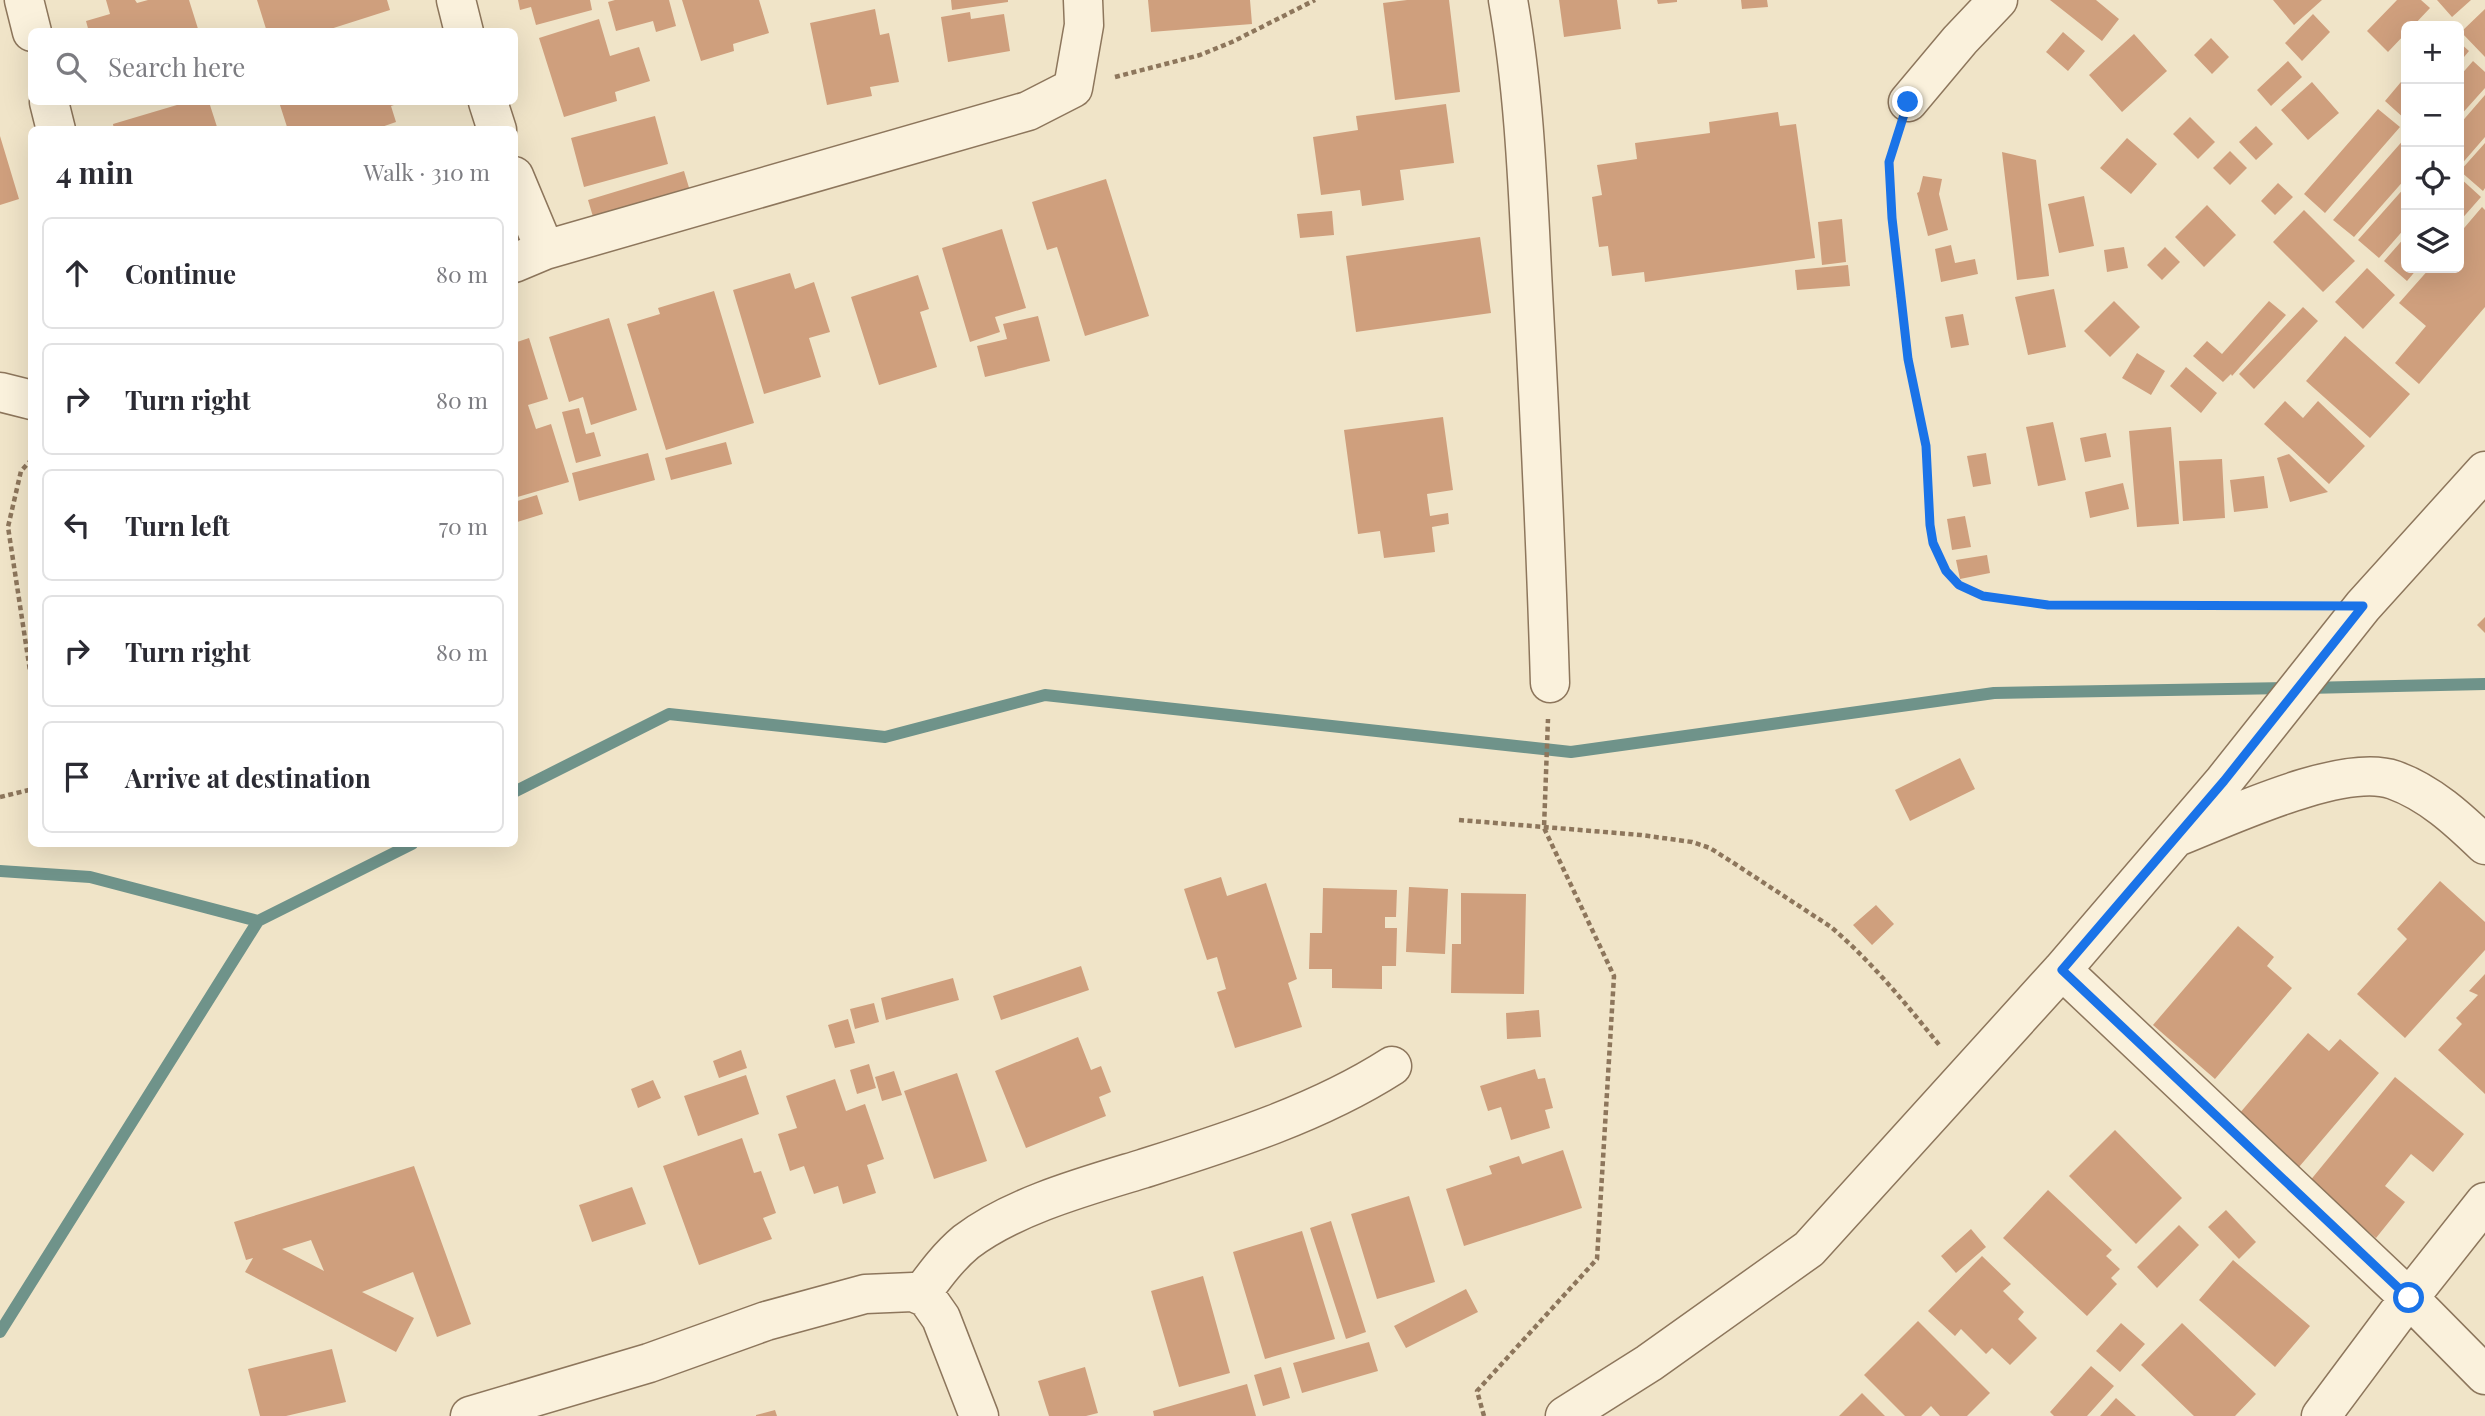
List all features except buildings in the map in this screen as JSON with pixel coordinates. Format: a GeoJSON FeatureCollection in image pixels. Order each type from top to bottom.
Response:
{"type":"FeatureCollection","features":[{"type":"Feature","properties":{"kind":"street"},"geometry":{"type":"LineString","coordinates":[[24,0],[31,28]]}},
{"type":"Feature","properties":{"kind":"street"},"geometry":{"type":"LineString","coordinates":[[456,0],[463,28]]}},
{"type":"Feature","properties":{"kind":"street"},"geometry":{"type":"LineString","coordinates":[[518,196],[530,257],[1028,111],[1073,88],[1084,25],[1083,0]]}},
{"type":"Feature","properties":{"kind":"street"},"geometry":{"type":"LineString","coordinates":[[1508,0],[1526,157],[1545,522],[1550,683]]}},
{"type":"Feature","properties":{"kind":"street"},"geometry":{"type":"LineString","coordinates":[[1908,102],[1998,0]]}},
{"type":"Feature","properties":{"kind":"street"},"geometry":{"type":"LineString","coordinates":[[50,105],[55,126]]}},
{"type":"Feature","properties":{"kind":"street"},"geometry":{"type":"LineString","coordinates":[[489,105],[496,126]]}},
{"type":"Feature","properties":{"kind":"street"},"geometry":{"type":"LineString","coordinates":[[0,392],[28,399]]}},
{"type":"Feature","properties":{"kind":"street"},"geometry":{"type":"LineString","coordinates":[[1565,1416],[1648,1363],[1809,1249],[2062,970],[2224,781],[2363,606],[2485,471]]}},
{"type":"Feature","properties":{"kind":"street"},"geometry":{"type":"LineString","coordinates":[[2175,838],[2319,783],[2362,775],[2391,778],[2417,790],[2452,813],[2485,845]]}},
{"type":"Feature","properties":{"kind":"street"},"geometry":{"type":"LineString","coordinates":[[2062,970],[2409,1298],[2485,1375]]}},
{"type":"Feature","properties":{"kind":"street"},"geometry":{"type":"LineString","coordinates":[[921,1294],[941,1267],[968,1241],[1023,1211],[1074,1190],[1227,1141],[1313,1108],[1367,1082],[1392,1066]]}},
{"type":"Feature","properties":{"kind":"street"},"geometry":{"type":"LineString","coordinates":[[2321,1416],[2485,1202]]}},
{"type":"Feature","properties":{"kind":"street"},"geometry":{"type":"LineString","coordinates":[[470,1416],[649,1363],[766,1321],[865,1294],[913,1292],[927,1298],[941,1318],[979,1416]]}},
{"type":"Feature","properties":{"kind":"path"},"geometry":{"type":"LineString","coordinates":[[1073,88],[1200,55],[1315,0]]}},
{"type":"Feature","properties":{"kind":"path"},"geometry":{"type":"LineString","coordinates":[[1908,102],[1889,162],[1892,218],[1908,359],[1926,446],[1930,525],[1933,543],[1946,571],[1959,585],[1983,596],[2048,605],[2363,606]]}},
{"type":"Feature","properties":{"kind":"path"},"geometry":{"type":"LineString","coordinates":[[28,463],[21,471],[8,527],[28,658]]}},
{"type":"Feature","properties":{"kind":"path"},"geometry":{"type":"LineString","coordinates":[[1485,1416],[1477,1391],[1597,1259],[1614,976],[1544,828],[1550,683]]}},
{"type":"Feature","properties":{"kind":"path"},"geometry":{"type":"LineString","coordinates":[[0,797],[28,790]]}},
{"type":"Feature","properties":{"kind":"path"},"geometry":{"type":"LineString","coordinates":[[1459,820],[1673,838],[1710,848],[1789,899],[1849,943],[1895,990],[1965,1077]]}},
{"type":"Feature","properties":{"kind":"waterway"},"geometry":{"type":"LineString","coordinates":[[2306,688],[2485,684]]}},
{"type":"Feature","properties":{"kind":"waterway"},"geometry":{"type":"LineString","coordinates":[[518,790],[669,714],[885,737],[1045,695],[1571,752],[1994,693],[2288,688]]}},
{"type":"Feature","properties":{"kind":"waterway"},"geometry":{"type":"LineString","coordinates":[[0,1332],[258,921],[406,847]]}},
{"type":"Feature","properties":{"kind":"waterway"},"geometry":{"type":"LineString","coordinates":[[0,871],[90,877],[258,921]]}},
{"type":"Feature","properties":{"kind":"route"},"geometry":{"type":"LineString","coordinates":[[1908,102],[1889,162],[1892,218],[1908,359],[1926,446],[1930,525],[1933,543],[1946,571],[1959,585],[1983,596],[2048,605],[2363,606],[2224,781],[2062,970],[2409,1298]]}}]}
